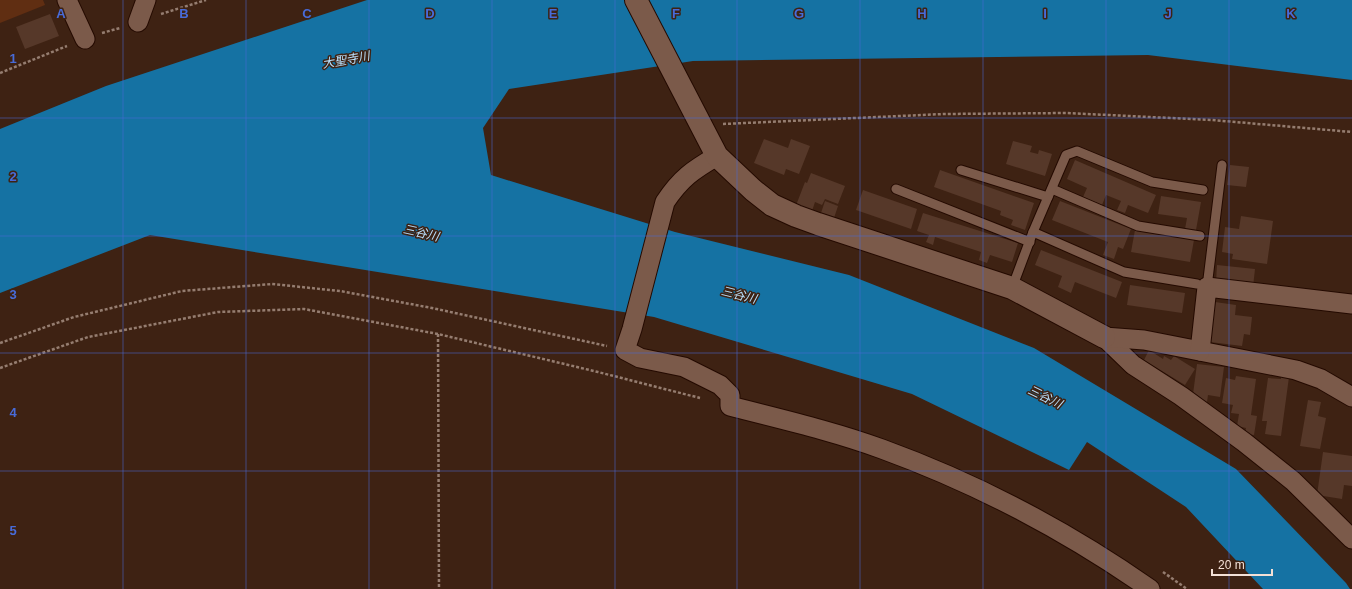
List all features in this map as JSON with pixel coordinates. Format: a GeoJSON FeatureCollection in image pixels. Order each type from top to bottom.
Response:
{"type":"FeatureCollection","features":[{"type":"Feature","properties":{"kind":"street"},"geometry":{"type":"LineString","coordinates":[[67,0],[85,39]]}},
{"type":"Feature","properties":{"kind":"street"},"geometry":{"type":"LineString","coordinates":[[138,22],[146,0]]}},
{"type":"Feature","properties":{"kind":"street"},"geometry":{"type":"LineString","coordinates":[[636,0],[718,156],[752,190],[772,205],[796,216],[1012,288],[1104,337],[1134,365],[1181,396],[1293,480],[1352,539]]}},
{"type":"Feature","properties":{"kind":"street"},"geometry":{"type":"LineString","coordinates":[[718,156],[687,175],[675,187],[665,202],[632,329],[625,350],[640,358],[684,367],[720,385],[730,395],[730,406],[867,444],[987,492],[1032,515],[1081,544],[1150,589]]}},
{"type":"Feature","properties":{"kind":"street"},"geometry":{"type":"LineString","coordinates":[[1200,351],[1202,285],[1352,304]]}},
{"type":"Feature","properties":{"kind":"street"},"geometry":{"type":"LineString","coordinates":[[1104,337],[1144,340],[1296,370],[1321,379],[1352,397]]}},
{"type":"Feature","properties":{"kind":"lane"},"geometry":{"type":"LineString","coordinates":[[1012,288],[1033,232],[1066,155],[1077,151],[1152,182],[1203,190]]}},
{"type":"Feature","properties":{"kind":"lane"},"geometry":{"type":"LineString","coordinates":[[1033,232],[1124,272],[1202,285],[1222,165]]}},
{"type":"Feature","properties":{"kind":"lane"},"geometry":{"type":"LineString","coordinates":[[961,170],[1050,193],[1138,226],[1200,236]]}},
{"type":"Feature","properties":{"kind":"lane"},"geometry":{"type":"LineString","coordinates":[[896,189],[1030,242]]}},
{"type":"Feature","properties":{"kind":"path"},"geometry":{"type":"LineString","coordinates":[[700,122],[944,114],[1068,113],[1212,120],[1352,132]]}},
{"type":"Feature","properties":{"kind":"path"},"geometry":{"type":"LineString","coordinates":[[0,343],[74,317],[182,291],[272,284],[340,291],[432,308],[625,350]]}},
{"type":"Feature","properties":{"kind":"path"},"geometry":{"type":"LineString","coordinates":[[0,368],[88,337],[218,312],[304,309],[438,334],[590,370],[730,406]]}},
{"type":"Feature","properties":{"kind":"path"},"geometry":{"type":"LineString","coordinates":[[438,334],[439,589]]}},
{"type":"Feature","properties":{"kind":"shaded area"},"geometry":{"type":"Polygon","coordinates":[[[0,0],[43,0],[45,5],[0,23],[0,0]]]}},
{"type":"Feature","properties":{"kind":"water"},"geometry":{"type":"Polygon","coordinates":[[[367,0],[1352,0],[1352,80],[1148,55],[693,61],[509,89],[483,128],[491,175],[675,232],[849,275],[1034,348],[1236,469],[1346,583],[1350,589],[1263,589],[1186,507],[1087,442],[1069,470],[912,394],[654,317],[150,235],[0,293],[0,129],[106,86],[367,0]]]}},
{"type":"Feature","properties":{"kind":"building"},"geometry":{"type":"Polygon","coordinates":[[[50,14],[59,36],[25,49],[16,27],[50,14]]]}},
{"type":"Feature","properties":{"kind":"building"},"geometry":{"type":"Polygon","coordinates":[[[764,139],[788,148],[791,139],[810,146],[799,174],[786,169],[784,175],[754,163],[764,139]]]}},
{"type":"Feature","properties":{"kind":"building"},"geometry":{"type":"Polygon","coordinates":[[[1013,141],[1032,146],[1030,152],[1038,154],[1039,150],[1052,154],[1045,176],[1006,164],[1013,141]]]}},
{"type":"Feature","properties":{"kind":"building"},"geometry":{"type":"Polygon","coordinates":[[[1075,160],[1156,195],[1148,213],[1128,205],[1125,213],[1117,210],[1121,201],[1106,195],[1102,205],[1083,197],[1087,188],[1067,179],[1075,160]]]}},
{"type":"Feature","properties":{"kind":"building"},"geometry":{"type":"Polygon","coordinates":[[[1230,165],[1249,167],[1246,187],[1227,185],[1230,165]]]}},
{"type":"Feature","properties":{"kind":"building"},"geometry":{"type":"Polygon","coordinates":[[[940,170],[1034,203],[1025,230],[1011,225],[1013,220],[1000,215],[1001,211],[934,187],[940,170]]]}},
{"type":"Feature","properties":{"kind":"building"},"geometry":{"type":"Polygon","coordinates":[[[811,173],[845,186],[838,204],[825,199],[822,205],[815,202],[811,214],[795,208],[805,182],[807,183],[811,173]]]}},
{"type":"Feature","properties":{"kind":"building"},"geometry":{"type":"Polygon","coordinates":[[[863,190],[917,209],[911,229],[856,210],[863,190]]]}},
{"type":"Feature","properties":{"kind":"building"},"geometry":{"type":"Polygon","coordinates":[[[1161,196],[1201,202],[1196,230],[1185,229],[1187,218],[1158,214],[1161,196]]]}},
{"type":"Feature","properties":{"kind":"building"},"geometry":{"type":"Polygon","coordinates":[[[825,201],[838,206],[833,221],[820,216],[825,201]]]}},
{"type":"Feature","properties":{"kind":"building"},"geometry":{"type":"Polygon","coordinates":[[[1060,201],[1131,229],[1123,249],[1118,247],[1114,259],[1103,255],[1108,242],[1052,220],[1060,201]]]}},
{"type":"Feature","properties":{"kind":"building"},"geometry":{"type":"Polygon","coordinates":[[[923,213],[1018,243],[1012,262],[990,255],[987,263],[979,260],[981,252],[935,237],[933,245],[926,242],[929,235],[917,231],[923,213]]]}},
{"type":"Feature","properties":{"kind":"building"},"geometry":{"type":"Polygon","coordinates":[[[1241,216],[1273,221],[1267,264],[1232,259],[1233,254],[1222,252],[1225,227],[1239,229],[1241,216]]]}},
{"type":"Feature","properties":{"kind":"building"},"geometry":{"type":"Polygon","coordinates":[[[1135,230],[1194,240],[1190,262],[1131,252],[1135,230]]]}},
{"type":"Feature","properties":{"kind":"building"},"geometry":{"type":"Polygon","coordinates":[[[1041,250],[1122,282],[1116,298],[1075,282],[1071,293],[1058,287],[1062,276],[1035,265],[1041,250]]]}},
{"type":"Feature","properties":{"kind":"building"},"geometry":{"type":"Polygon","coordinates":[[[1217,265],[1255,269],[1253,287],[1216,282],[1217,265]]]}},
{"type":"Feature","properties":{"kind":"building"},"geometry":{"type":"Polygon","coordinates":[[[1130,285],[1185,293],[1182,313],[1127,305],[1130,285]]]}},
{"type":"Feature","properties":{"kind":"building"},"geometry":{"type":"Polygon","coordinates":[[[1215,302],[1236,305],[1235,315],[1252,317],[1250,335],[1244,334],[1242,346],[1210,342],[1215,302]]]}},
{"type":"Feature","properties":{"kind":"building"},"geometry":{"type":"Polygon","coordinates":[[[1149,350],[1163,359],[1164,356],[1171,360],[1174,356],[1195,369],[1185,385],[1144,360],[1149,350]]]}},
{"type":"Feature","properties":{"kind":"building"},"geometry":{"type":"Polygon","coordinates":[[[1197,364],[1224,367],[1220,397],[1208,395],[1207,402],[1193,394],[1197,364]]]}},
{"type":"Feature","properties":{"kind":"building"},"geometry":{"type":"Polygon","coordinates":[[[1236,376],[1256,379],[1251,415],[1257,416],[1254,435],[1245,434],[1246,428],[1237,426],[1239,414],[1231,413],[1233,405],[1222,403],[1226,378],[1235,380],[1236,376]]]}},
{"type":"Feature","properties":{"kind":"building"},"geometry":{"type":"Polygon","coordinates":[[[1281,376],[1289,377],[1281,436],[1265,434],[1267,421],[1262,421],[1268,378],[1281,379],[1281,376]]]}},
{"type":"Feature","properties":{"kind":"building"},"geometry":{"type":"Polygon","coordinates":[[[1308,400],[1321,402],[1318,416],[1326,418],[1320,449],[1300,446],[1308,400]]]}},
{"type":"Feature","properties":{"kind":"building"},"geometry":{"type":"Polygon","coordinates":[[[1323,452],[1352,456],[1352,486],[1344,485],[1342,499],[1317,495],[1323,452]]]}},
{"type":"Feature","properties":{"kind":"water label","name":"大聖寺川"},"geometry":{"type":"Point","coordinates":[346,60]}},
{"type":"Feature","properties":{"kind":"water label","name":"三谷川"},"geometry":{"type":"Point","coordinates":[421,233]}},
{"type":"Feature","properties":{"kind":"water label","name":"三谷川"},"geometry":{"type":"Point","coordinates":[739,295]}},
{"type":"Feature","properties":{"kind":"water label","name":"三谷川"},"geometry":{"type":"Point","coordinates":[1045,397]}}]}
